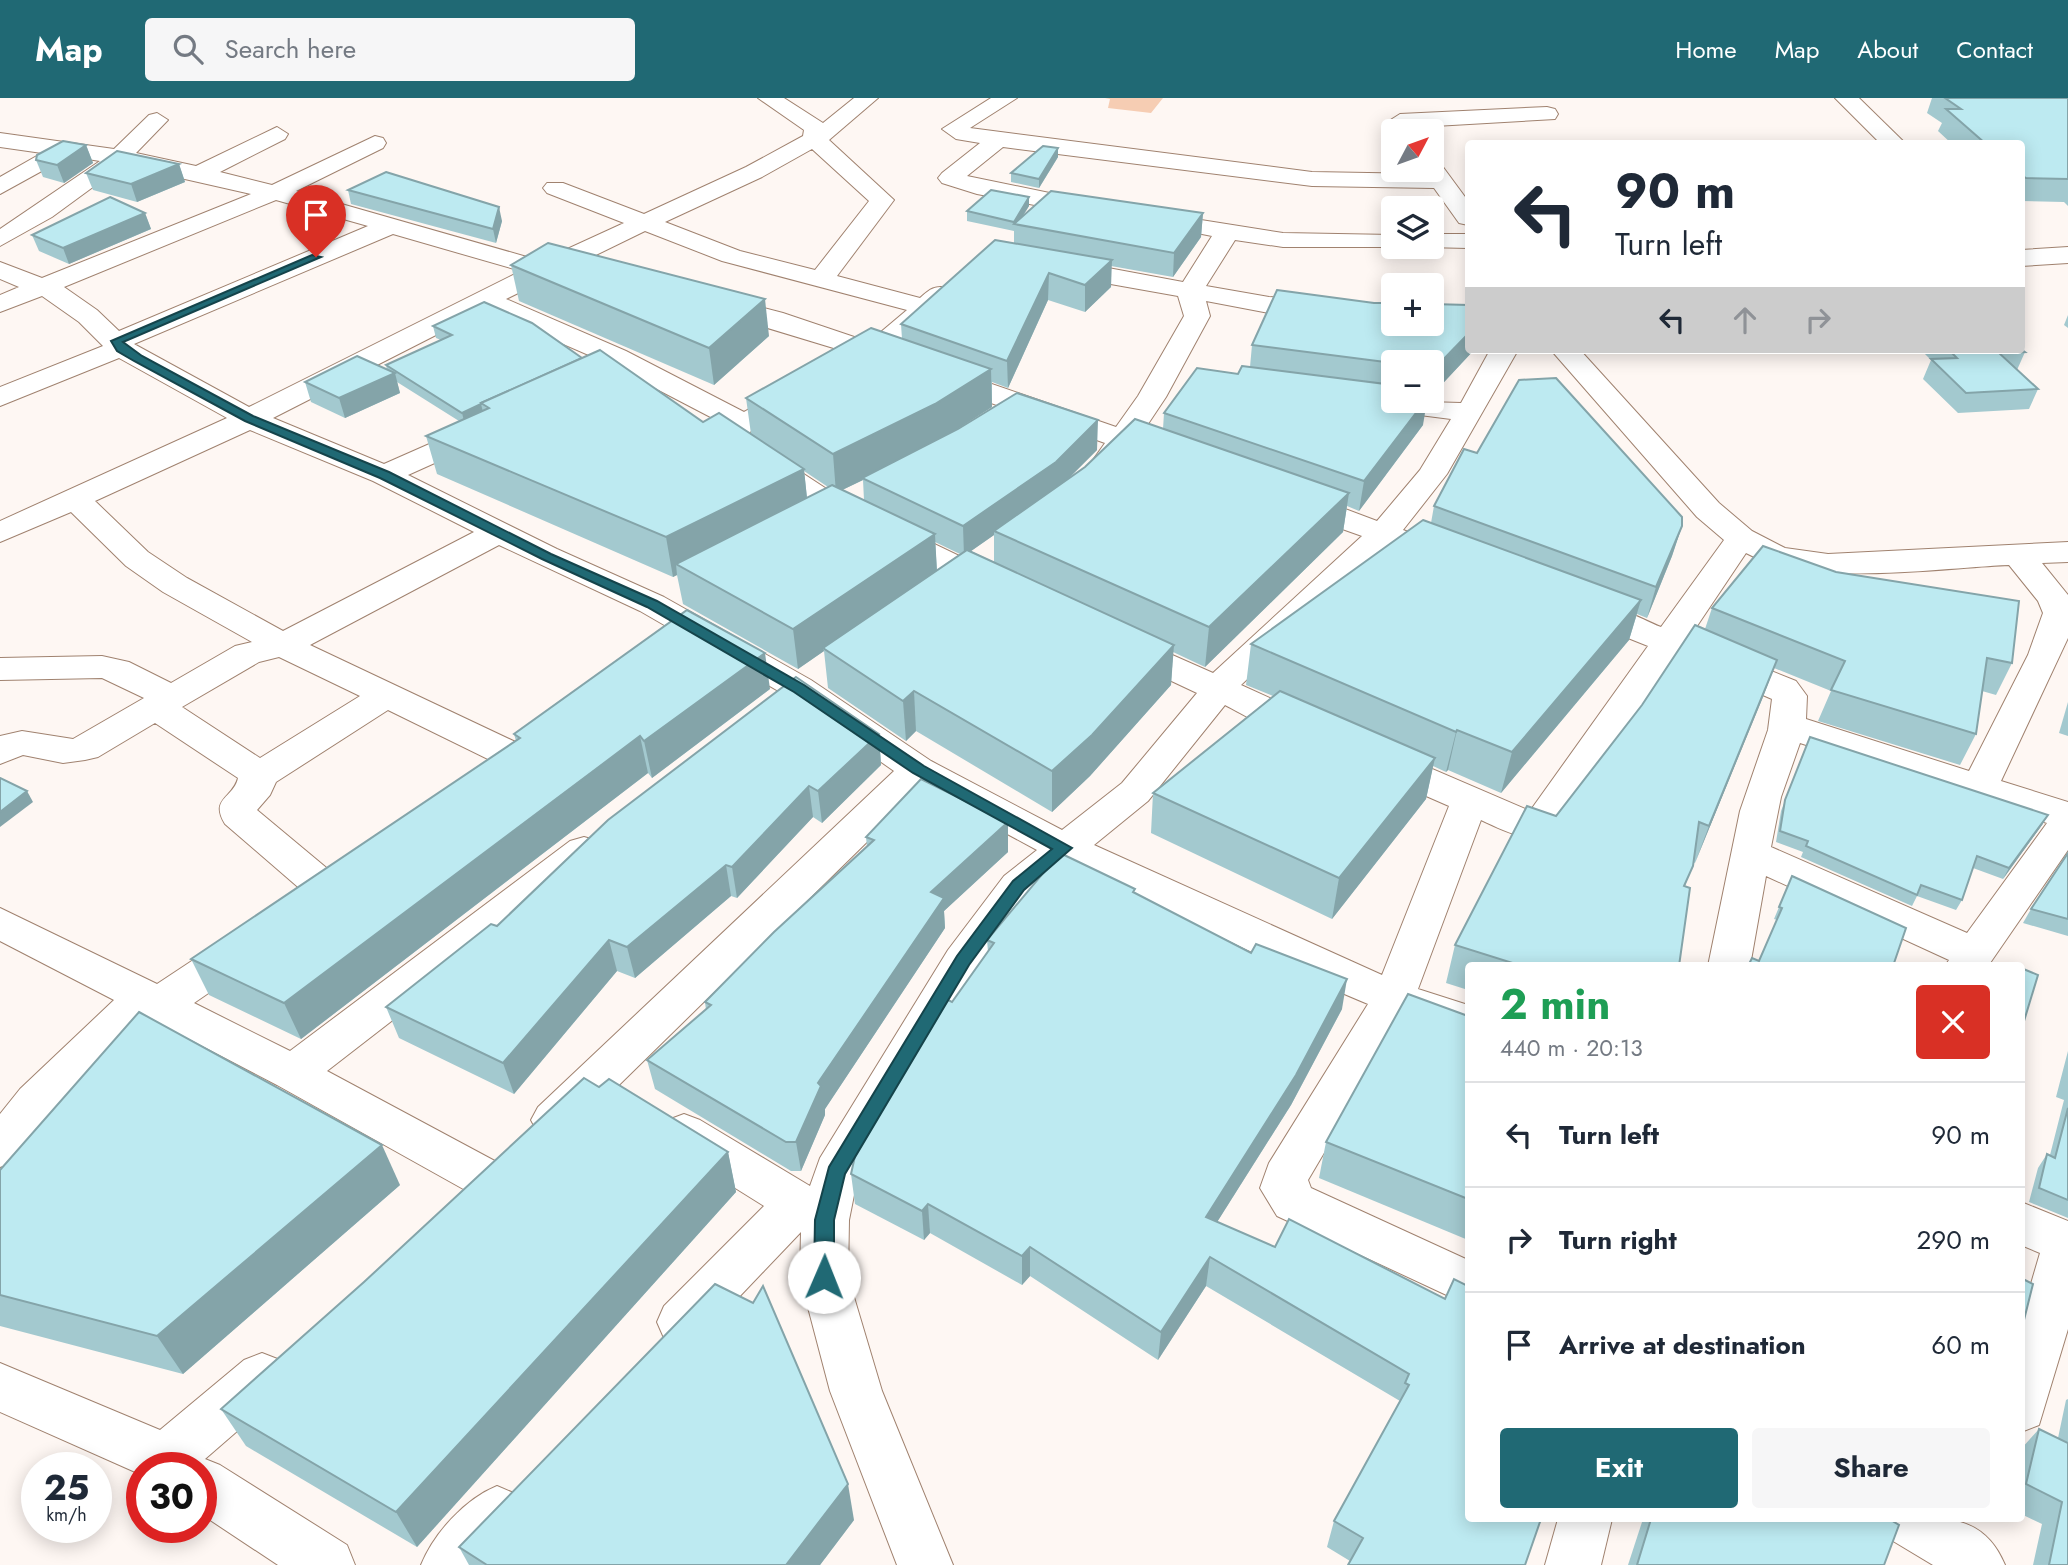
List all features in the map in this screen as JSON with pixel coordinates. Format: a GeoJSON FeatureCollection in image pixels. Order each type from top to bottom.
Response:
{"type":"FeatureCollection","features":[{"type":"Feature","properties":{"kind":"street"},"geometry":{"type":"LineString","coordinates":[[769,98],[815,128],[814,139]]}},
{"type":"Feature","properties":{"kind":"street"},"geometry":{"type":"LineString","coordinates":[[1,533],[249,419],[549,267],[754,172],[814,139],[867,98]]}},
{"type":"Feature","properties":{"kind":"street"},"geometry":{"type":"LineString","coordinates":[[1006,98],[953,129],[964,134],[999,139],[1312,179],[1381,177]]}},
{"type":"Feature","properties":{"kind":"street"},"geometry":{"type":"LineString","coordinates":[[1385,98],[1399,119]]}},
{"type":"Feature","properties":{"kind":"street"},"geometry":{"type":"LineString","coordinates":[[1846,98],[1891,140]]}},
{"type":"Feature","properties":{"kind":"street"},"geometry":{"type":"LineString","coordinates":[[1444,123],[1547,114]]}},
{"type":"Feature","properties":{"kind":"street"},"geometry":{"type":"LineString","coordinates":[[0,239],[68,198],[122,157],[157,120]]}},
{"type":"Feature","properties":{"kind":"street"},"geometry":{"type":"LineString","coordinates":[[199,173],[277,134]]}},
{"type":"Feature","properties":{"kind":"street"},"geometry":{"type":"LineString","coordinates":[[814,139],[882,200],[820,281]]}},
{"type":"Feature","properties":{"kind":"street"},"geometry":{"type":"LineString","coordinates":[[999,139],[950,178],[977,187],[1118,213]]}},
{"type":"Feature","properties":{"kind":"street"},"geometry":{"type":"LineString","coordinates":[[0,140],[122,157],[199,173],[549,267],[596,274]]}},
{"type":"Feature","properties":{"kind":"street"},"geometry":{"type":"LineString","coordinates":[[0,304],[276,192],[375,143]]}},
{"type":"Feature","properties":{"kind":"street"},"geometry":{"type":"LineString","coordinates":[[0,187],[65,149]]}},
{"type":"Feature","properties":{"kind":"street"},"geometry":{"type":"LineString","coordinates":[[1441,182],[1465,214]]}},
{"type":"Feature","properties":{"kind":"street"},"geometry":{"type":"LineString","coordinates":[[555,188],[731,256],[925,307]]}},
{"type":"Feature","properties":{"kind":"street"},"geometry":{"type":"LineString","coordinates":[[1172,222],[1283,240],[1381,242]]}},
{"type":"Feature","properties":{"kind":"street"},"geometry":{"type":"LineString","coordinates":[[0,397],[390,226]]}},
{"type":"Feature","properties":{"kind":"street"},"geometry":{"type":"LineString","coordinates":[[1189,292],[1227,232]]}},
{"type":"Feature","properties":{"kind":"street"},"geometry":{"type":"LineString","coordinates":[[1444,241],[1465,241]]}},
{"type":"Feature","properties":{"kind":"street"},"geometry":{"type":"LineString","coordinates":[[2025,258],[2068,255]]}},
{"type":"Feature","properties":{"kind":"street"},"geometry":{"type":"LineString","coordinates":[[1033,262],[1269,306],[1381,314]]}},
{"type":"Feature","properties":{"kind":"street"},"geometry":{"type":"LineString","coordinates":[[0,270],[42,287],[77,308],[119,345],[249,419],[384,475],[652,604],[799,688],[918,770],[1064,848],[1168,893],[1311,963],[1394,997],[1465,1021]]}},
{"type":"Feature","properties":{"kind":"street"},"geometry":{"type":"LineString","coordinates":[[960,274],[891,339],[820,383],[731,430],[729,438],[822,515],[963,571],[1024,600]]}},
{"type":"Feature","properties":{"kind":"street"},"geometry":{"type":"LineString","coordinates":[[1082,486],[1101,470],[1122,439],[1179,376],[1197,316],[1189,292]]}},
{"type":"Feature","properties":{"kind":"street"},"geometry":{"type":"LineString","coordinates":[[690,298],[774,319],[1192,465]]}},
{"type":"Feature","properties":{"kind":"street"},"geometry":{"type":"LineString","coordinates":[[484,300],[545,323],[632,363],[745,424]]}},
{"type":"Feature","properties":{"kind":"street"},"geometry":{"type":"LineString","coordinates":[[653,1351],[811,1211],[963,961],[1018,886],[1135,792],[1227,679],[1384,533],[1432,474],[1502,354]]}},
{"type":"Feature","properties":{"kind":"street"},"geometry":{"type":"LineString","coordinates":[[1569,354],[1708,510],[1741,538],[1777,557],[1828,564],[2068,552]]}},
{"type":"Feature","properties":{"kind":"street"},"geometry":{"type":"LineString","coordinates":[[595,379],[632,363]]}},
{"type":"Feature","properties":{"kind":"street"},"geometry":{"type":"LineString","coordinates":[[1345,398],[1469,412]]}},
{"type":"Feature","properties":{"kind":"street"},"geometry":{"type":"LineString","coordinates":[[990,424],[1021,404]]}},
{"type":"Feature","properties":{"kind":"street"},"geometry":{"type":"LineString","coordinates":[[384,475],[508,419]]}},
{"type":"Feature","properties":{"kind":"street"},"geometry":{"type":"LineString","coordinates":[[822,515],[868,491]]}},
{"type":"Feature","properties":{"kind":"street"},"geometry":{"type":"LineString","coordinates":[[1269,492],[1475,567]]}},
{"type":"Feature","properties":{"kind":"street"},"geometry":{"type":"LineString","coordinates":[[74,498],[137,559],[156,572],[283,645],[511,755]]}},
{"type":"Feature","properties":{"kind":"street"},"geometry":{"type":"LineString","coordinates":[[0,752],[10,744],[27,741],[76,752],[247,653],[283,645],[499,532]]}},
{"type":"Feature","properties":{"kind":"street"},"geometry":{"type":"LineString","coordinates":[[1097,634],[1344,746],[1524,824],[1536,825],[1544,820],[1741,538]]}},
{"type":"Feature","properties":{"kind":"street"},"geometry":{"type":"LineString","coordinates":[[930,595],[997,549]]}},
{"type":"Feature","properties":{"kind":"street"},"geometry":{"type":"LineString","coordinates":[[1980,786],[2045,655],[2060,613],[2054,599],[2018,555]]}},
{"type":"Feature","properties":{"kind":"street"},"geometry":{"type":"LineString","coordinates":[[652,604],[688,585]]}},
{"type":"Feature","properties":{"kind":"street"},"geometry":{"type":"LineString","coordinates":[[1553,597],[1670,641],[1787,691],[1791,698],[1788,726],[1759,810],[1741,921],[1729,962]]}},
{"type":"Feature","properties":{"kind":"street"},"geometry":{"type":"LineString","coordinates":[[657,651],[691,627]]}},
{"type":"Feature","properties":{"kind":"street"},"geometry":{"type":"LineString","coordinates":[[766,713],[832,665]]}},
{"type":"Feature","properties":{"kind":"street"},"geometry":{"type":"LineString","coordinates":[[0,669],[102,667],[117,670],[163,701],[252,770],[257,777],[257,786],[238,806],[238,816],[342,879],[151,1002],[36,1102],[0,1148]]}},
{"type":"Feature","properties":{"kind":"street"},"geometry":{"type":"LineString","coordinates":[[257,777],[385,696]]}},
{"type":"Feature","properties":{"kind":"street"},"geometry":{"type":"LineString","coordinates":[[1752,853],[1971,960],[2068,818],[1980,786],[1788,726]]}},
{"type":"Feature","properties":{"kind":"street"},"geometry":{"type":"LineString","coordinates":[[480,778],[545,731]]}},
{"type":"Feature","properties":{"kind":"street"},"geometry":{"type":"LineString","coordinates":[[0,922],[151,1002],[499,1172],[624,1096],[918,770]]}},
{"type":"Feature","properties":{"kind":"street"},"geometry":{"type":"LineString","coordinates":[[1465,1282],[1294,1202],[1283,1188],[1285,1177],[1394,997],[1470,800]]}},
{"type":"Feature","properties":{"kind":"street"},"geometry":{"type":"LineString","coordinates":[[293,1073],[613,829]]}},
{"type":"Feature","properties":{"kind":"street"},"geometry":{"type":"LineString","coordinates":[[624,1096],[811,1211],[824,1277],[856,1391],[925,1565]]}},
{"type":"Feature","properties":{"kind":"street"},"geometry":{"type":"LineString","coordinates":[[2025,1224],[2068,1244],[2025,1393]]}},
{"type":"Feature","properties":{"kind":"street"},"geometry":{"type":"LineString","coordinates":[[199,1452],[292,1352]]}},
{"type":"Feature","properties":{"kind":"street"},"geometry":{"type":"LineString","coordinates":[[0,1387],[143,1452]]}},
{"type":"Feature","properties":{"kind":"street"},"geometry":{"type":"LineString","coordinates":[[449,1565],[529,1479]]}},
{"type":"Feature","properties":{"kind":"street"},"geometry":{"type":"LineString","coordinates":[[217,1493],[327,1565]]}},
{"type":"Feature","properties":{"kind":"street"},"geometry":{"type":"LineString","coordinates":[[1573,1565],[1584,1522]]}},
{"type":"Feature","properties":{"kind":"street"},"geometry":{"type":"LineString","coordinates":[[1912,1522],[1959,1548]]}},
{"type":"Feature","properties":{"kind":"shaded area"},"geometry":{"type":"Polygon","coordinates":[[[1105,98],[1163,98],[1151,113],[1108,108],[1110,99],[1105,98]]]}},
{"type":"Feature","properties":{"kind":"building"},"geometry":{"type":"Polygon","coordinates":[[[1945,98],[2068,98],[2068,179],[2025,177],[2025,140],[1981,140],[1946,109],[1961,109],[1945,98]]]}},
{"type":"Feature","properties":{"kind":"building"},"geometry":{"type":"Polygon","coordinates":[[[63,141],[86,145],[57,165],[36,160],[37,155],[63,141]]]}},
{"type":"Feature","properties":{"kind":"building"},"geometry":{"type":"Polygon","coordinates":[[[1043,146],[1058,148],[1039,179],[1011,173],[1043,146]]]}},
{"type":"Feature","properties":{"kind":"building"},"geometry":{"type":"Polygon","coordinates":[[[117,151],[179,164],[131,184],[86,173],[117,151]]]}},
{"type":"Feature","properties":{"kind":"building"},"geometry":{"type":"Polygon","coordinates":[[[386,172],[499,207],[493,229],[348,190],[386,172]]]}},
{"type":"Feature","properties":{"kind":"building"},"geometry":{"type":"Polygon","coordinates":[[[991,190],[1029,197],[1014,222],[967,211],[991,190]]]}},
{"type":"Feature","properties":{"kind":"building"},"geometry":{"type":"Polygon","coordinates":[[[1051,191],[1203,213],[1174,253],[1014,224],[1051,191]]]}},
{"type":"Feature","properties":{"kind":"building"},"geometry":{"type":"Polygon","coordinates":[[[110,197],[145,213],[63,248],[32,235],[110,197]]]}},
{"type":"Feature","properties":{"kind":"building"},"geometry":{"type":"Polygon","coordinates":[[[995,240],[1112,260],[1085,285],[1049,273],[1007,361],[901,324],[995,240]]]}},
{"type":"Feature","properties":{"kind":"building"},"geometry":{"type":"Polygon","coordinates":[[[548,243],[765,299],[709,348],[511,265],[548,243]]]}},
{"type":"Feature","properties":{"kind":"building"},"geometry":{"type":"Polygon","coordinates":[[[1277,290],[1381,303],[1381,336],[1444,336],[1444,304],[1465,305],[1465,337],[1444,359],[1444,350],[1381,350],[1381,361],[1252,345],[1277,290]]]}},
{"type":"Feature","properties":{"kind":"building"},"geometry":{"type":"Polygon","coordinates":[[[484,302],[532,323],[582,358],[462,413],[386,365],[452,335],[433,326],[484,302]]]}},
{"type":"Feature","properties":{"kind":"building"},"geometry":{"type":"Polygon","coordinates":[[[871,328],[991,369],[935,404],[833,454],[746,398],[871,328]]]}},
{"type":"Feature","properties":{"kind":"building"},"geometry":{"type":"Polygon","coordinates":[[[600,350],[703,422],[719,413],[804,469],[666,537],[426,436],[489,408],[481,403],[600,350]]]}},
{"type":"Feature","properties":{"kind":"building"},"geometry":{"type":"Polygon","coordinates":[[[1953,354],[2000,354],[2038,389],[1966,393],[1931,359],[1957,358],[1953,354]]]}},
{"type":"Feature","properties":{"kind":"building"},"geometry":{"type":"Polygon","coordinates":[[[357,356],[395,373],[339,398],[305,382],[357,356]]]}},
{"type":"Feature","properties":{"kind":"building"},"geometry":{"type":"Polygon","coordinates":[[[1242,366],[1381,383],[1381,413],[1416,413],[1364,481],[1164,413],[1197,368],[1238,374],[1242,366]]]}},
{"type":"Feature","properties":{"kind":"building"},"geometry":{"type":"Polygon","coordinates":[[[1556,378],[1682,517],[1682,526],[1656,587],[1434,506],[1464,449],[1477,453],[1519,380],[1556,378]]]}},
{"type":"Feature","properties":{"kind":"building"},"geometry":{"type":"Polygon","coordinates":[[[1017,393],[1098,420],[1056,462],[963,526],[862,478],[958,429],[1017,393]]]}},
{"type":"Feature","properties":{"kind":"building"},"geometry":{"type":"Polygon","coordinates":[[[1135,419],[1349,493],[1209,627],[994,531],[1085,467],[1135,419]]]}},
{"type":"Feature","properties":{"kind":"building"},"geometry":{"type":"Polygon","coordinates":[[[832,485],[935,534],[793,629],[676,564],[832,485]]]}},
{"type":"Feature","properties":{"kind":"building"},"geometry":{"type":"Polygon","coordinates":[[[1423,520],[1641,600],[1512,752],[1457,730],[1456,732],[1251,644],[1423,520]]]}},
{"type":"Feature","properties":{"kind":"building"},"geometry":{"type":"Polygon","coordinates":[[[1763,546],[1836,572],[2019,601],[2012,663],[1987,658],[1976,734],[1831,690],[1845,661],[1712,608],[1763,546]]]}},
{"type":"Feature","properties":{"kind":"building"},"geometry":{"type":"Polygon","coordinates":[[[967,550],[1174,645],[1092,735],[1052,771],[914,691],[903,701],[823,648],[967,550]]]}},
{"type":"Feature","properties":{"kind":"building"},"geometry":{"type":"Polygon","coordinates":[[[687,610],[765,653],[644,741],[640,736],[284,1003],[191,959],[520,738],[514,734],[687,610]]]}},
{"type":"Feature","properties":{"kind":"building"},"geometry":{"type":"Polygon","coordinates":[[[1695,625],[1777,660],[1709,826],[1699,822],[1693,866],[1684,886],[1690,888],[1680,962],[1509,962],[1455,945],[1527,806],[1556,816],[1642,705],[1695,625]]]}},
{"type":"Feature","properties":{"kind":"building"},"geometry":{"type":"Polygon","coordinates":[[[796,677],[879,734],[818,791],[809,786],[732,867],[726,865],[627,947],[609,940],[503,1063],[386,1007],[491,924],[497,926],[608,820],[796,677]]]}},
{"type":"Feature","properties":{"kind":"building"},"geometry":{"type":"Polygon","coordinates":[[[1280,691],[1435,758],[1339,878],[1153,793],[1280,691]]]}},
{"type":"Feature","properties":{"kind":"building"},"geometry":{"type":"Polygon","coordinates":[[[1810,737],[2048,815],[2009,868],[1977,856],[1962,900],[1921,885],[1917,895],[1806,846],[1808,841],[1780,831],[1785,800],[1810,737]]]}},
{"type":"Feature","properties":{"kind":"building"},"geometry":{"type":"Polygon","coordinates":[[[0,778],[27,791],[0,812],[0,778]]]}},
{"type":"Feature","properties":{"kind":"building"},"geometry":{"type":"Polygon","coordinates":[[[921,779],[1008,822],[931,892],[944,898],[818,1083],[821,1086],[796,1142],[786,1142],[647,1060],[711,1005],[705,1002],[774,932],[874,840],[866,837],[921,779]]]}},
{"type":"Feature","properties":{"kind":"building"},"geometry":{"type":"Polygon","coordinates":[[[1060,853],[1135,889],[1133,892],[1251,953],[1256,944],[1347,979],[1296,1075],[1206,1217],[1275,1247],[1289,1219],[1445,1299],[1454,1279],[1465,1284],[1465,1522],[1540,1522],[1525,1565],[1348,1565],[1363,1538],[1334,1521],[1409,1385],[1405,1383],[1409,1374],[1210,1257],[1161,1332],[1030,1247],[1022,1256],[928,1204],[922,1211],[851,1174],[857,1147],[946,999],[952,1002],[994,943],[987,940],[1060,853]]]}},
{"type":"Feature","properties":{"kind":"building"},"geometry":{"type":"Polygon","coordinates":[[[2068,853],[2068,919],[2031,909],[2068,853]]]}},
{"type":"Feature","properties":{"kind":"building"},"geometry":{"type":"Polygon","coordinates":[[[1792,876],[1906,928],[1894,962],[1750,962],[1752,958],[1759,961],[1782,908],[1779,907],[1792,876]]]}},
{"type":"Feature","properties":{"kind":"building"},"geometry":{"type":"Polygon","coordinates":[[[2025,970],[2038,975],[2025,1018],[2025,970]]]}},
{"type":"Feature","properties":{"kind":"building"},"geometry":{"type":"Polygon","coordinates":[[[1408,994],[1465,1015],[1465,1198],[1326,1142],[1408,994]]]}},
{"type":"Feature","properties":{"kind":"building"},"geometry":{"type":"Polygon","coordinates":[[[139,1012],[382,1145],[157,1336],[0,1295],[0,1170],[139,1012]]]}},
{"type":"Feature","properties":{"kind":"building"},"geometry":{"type":"Polygon","coordinates":[[[584,1078],[599,1087],[609,1079],[728,1152],[396,1512],[221,1409],[364,1282],[584,1078]]]}},
{"type":"Feature","properties":{"kind":"building"},"geometry":{"type":"Polygon","coordinates":[[[2068,1108],[2068,1200],[2039,1188],[2047,1154],[2055,1158],[2068,1108]]]}},
{"type":"Feature","properties":{"kind":"building"},"geometry":{"type":"Polygon","coordinates":[[[2025,1280],[2033,1284],[2025,1316],[2025,1280]]]}},
{"type":"Feature","properties":{"kind":"building"},"geometry":{"type":"Polygon","coordinates":[[[715,1284],[753,1303],[763,1286],[848,1484],[786,1565],[487,1565],[459,1547],[715,1284]]]}},
{"type":"Feature","properties":{"kind":"building"},"geometry":{"type":"Polygon","coordinates":[[[2039,1429],[2068,1443],[2068,1565],[2049,1565],[2062,1502],[2026,1484],[2039,1429]]]}},
{"type":"Feature","properties":{"kind":"building"},"geometry":{"type":"Polygon","coordinates":[[[1650,1522],[1894,1522],[1899,1525],[1884,1565],[1637,1565],[1650,1522]]]}},
{"type":"Feature","properties":{"kind":"route"},"geometry":{"type":"LineString","coordinates":[[316,257],[117,341],[121,348],[138,359],[249,419],[384,475],[546,556],[652,604],[799,688],[918,770],[1064,848],[1018,886],[963,961],[836,1172],[825,1220],[824,1277]]}}]}
